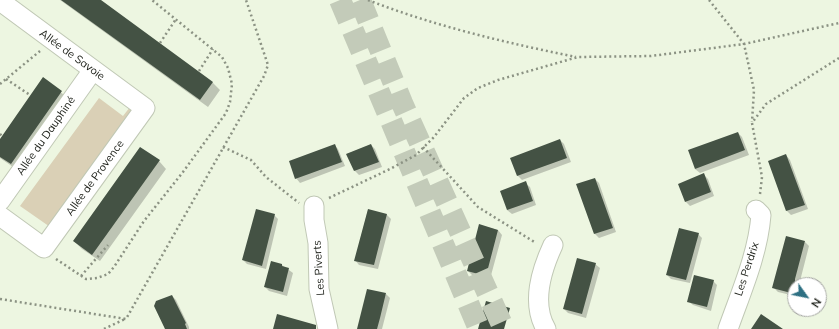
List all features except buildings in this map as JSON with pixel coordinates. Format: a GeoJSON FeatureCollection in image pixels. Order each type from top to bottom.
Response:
{"type":"FeatureCollection","features":[{"type":"Feature","properties":{"kind":"street","name":"Allée de Savoie"},"geometry":{"type":"LineString","coordinates":[[0,1],[145,108]]}},
{"type":"Feature","properties":{"kind":"street","name":"Allée du Dauphiné"},"geometry":{"type":"LineString","coordinates":[[0,201],[93,70]]}},
{"type":"Feature","properties":{"kind":"street","name":"Allée de Provence"},"geometry":{"type":"LineString","coordinates":[[44,248],[145,108]]}},
{"type":"Feature","properties":{"kind":"street","name":"Les Piverts"},"geometry":{"type":"LineString","coordinates":[[314,206],[314,220],[318,243],[319,289],[328,329]]}},
{"type":"Feature","properties":{"kind":"street","name":"Les Perdrix"},"geometry":{"type":"LineString","coordinates":[[728,329],[752,259],[759,230],[760,215],[756,210]]}},
{"type":"Feature","properties":{"kind":"street"},"geometry":{"type":"LineString","coordinates":[[0,216],[44,248]]}},
{"type":"Feature","properties":{"kind":"street"},"geometry":{"type":"LineString","coordinates":[[546,329],[538,308],[540,284],[552,248]]}},
{"type":"Feature","properties":{"kind":"path"},"geometry":{"type":"LineString","coordinates":[[44,248],[47,253],[86,279],[97,278],[108,274],[144,221],[183,172],[226,113],[230,102],[232,84],[228,68],[222,57],[152,0]]}},
{"type":"Feature","properties":{"kind":"path"},"geometry":{"type":"LineString","coordinates":[[104,329],[126,319],[264,76],[268,65],[246,0]]}},
{"type":"Feature","properties":{"kind":"path"},"geometry":{"type":"LineString","coordinates":[[368,0],[397,11],[528,47],[578,57],[651,56],[744,44],[839,23]]}},
{"type":"Feature","properties":{"kind":"path"},"geometry":{"type":"LineString","coordinates":[[709,0],[744,44],[754,90],[752,123],[762,177],[756,210]]}},
{"type":"Feature","properties":{"kind":"path"},"geometry":{"type":"LineString","coordinates":[[160,43],[176,19]]}},
{"type":"Feature","properties":{"kind":"path"},"geometry":{"type":"LineString","coordinates":[[0,84],[52,40]]}},
{"type":"Feature","properties":{"kind":"path"},"geometry":{"type":"LineString","coordinates":[[199,71],[213,49]]}},
{"type":"Feature","properties":{"kind":"path"},"geometry":{"type":"LineString","coordinates":[[224,147],[251,160],[266,177],[296,202],[314,206],[331,196],[390,169],[416,154],[434,137],[464,98],[478,88],[498,80],[578,57]]}},
{"type":"Feature","properties":{"kind":"path"},"geometry":{"type":"LineString","coordinates":[[752,123],[766,104],[839,58]]}},
{"type":"Feature","properties":{"kind":"path"},"geometry":{"type":"LineString","coordinates":[[6,79],[30,95]]}},
{"type":"Feature","properties":{"kind":"path"},"geometry":{"type":"LineString","coordinates":[[423,147],[478,207],[552,248]]}},
{"type":"Feature","properties":{"kind":"path"},"geometry":{"type":"LineString","coordinates":[[80,276],[108,245]]}},
{"type":"Feature","properties":{"kind":"path"},"geometry":{"type":"LineString","coordinates":[[0,299],[126,319]]}},
{"type":"Feature","properties":{"kind":"shaded area"},"geometry":{"type":"Polygon","coordinates":[[[99,98],[123,116],[130,107],[133,110],[53,229],[20,206],[99,98]]]}},
{"type":"Feature","properties":{"kind":"tunnel"},"geometry":{"type":"LineString","coordinates":[[340,0],[479,329]]}},
{"type":"Feature","properties":{"kind":"tunnel"},"geometry":{"type":"LineString","coordinates":[[360,0],[402,103],[504,329]]}}]}
